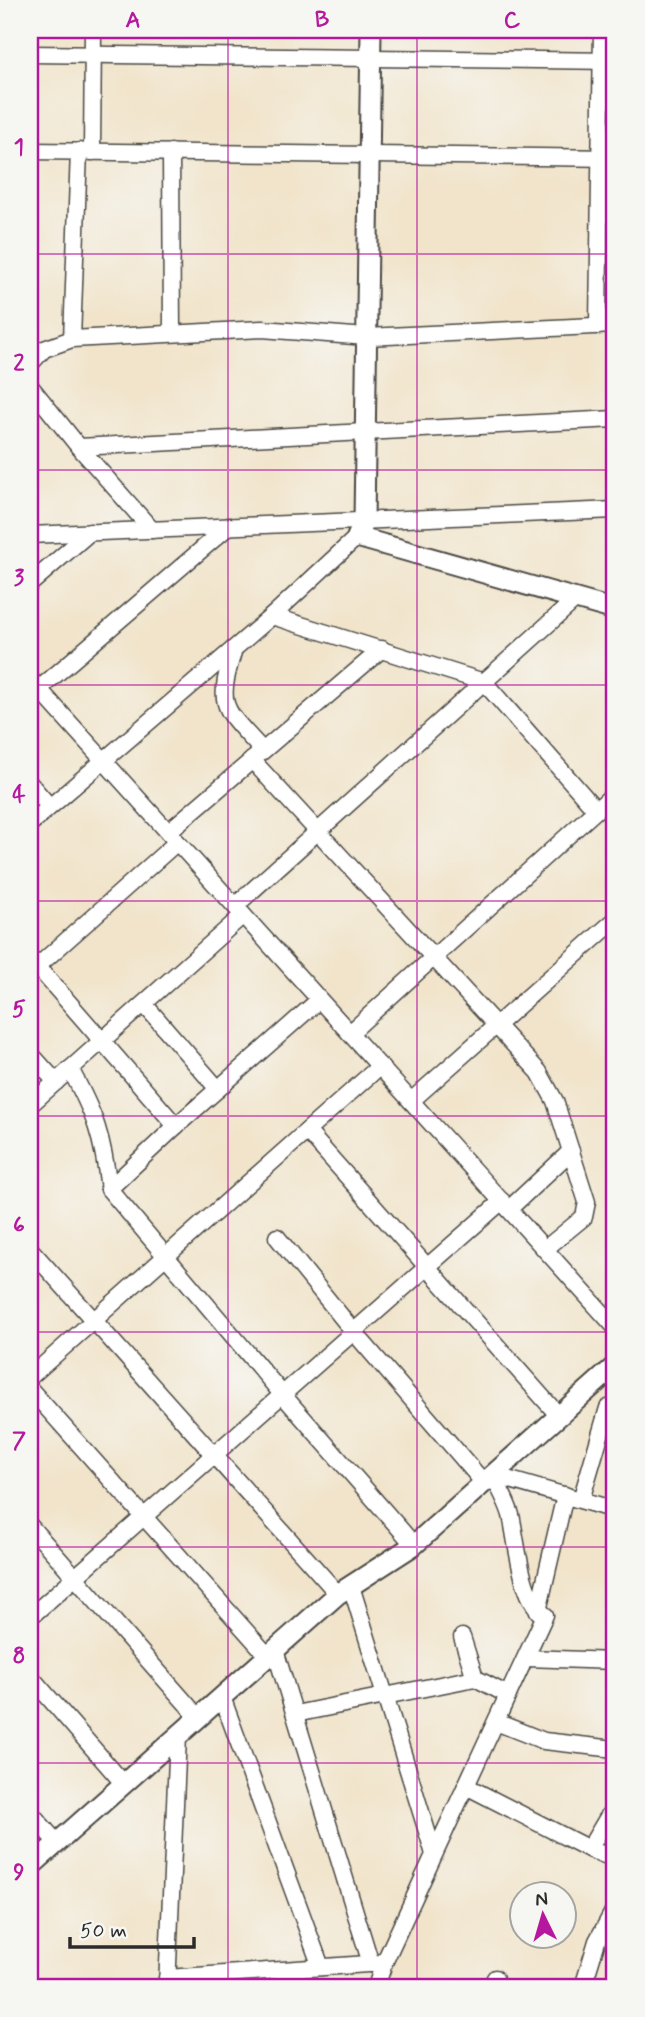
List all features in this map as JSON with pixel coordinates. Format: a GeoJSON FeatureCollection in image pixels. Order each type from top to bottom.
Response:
{"type":"FeatureCollection","features":[{"type":"Feature","properties":{"kind":"street"},"geometry":{"type":"LineString","coordinates":[[72,339],[93,30]]}},
{"type":"Feature","properties":{"kind":"street"},"geometry":{"type":"LineString","coordinates":[[30,824],[272,616],[360,529],[365,432],[372,30]]}},
{"type":"Feature","properties":{"kind":"street"},"geometry":{"type":"LineString","coordinates":[[598,326],[608,158],[609,61],[602,30]]}},
{"type":"Feature","properties":{"kind":"street"},"geometry":{"type":"LineString","coordinates":[[30,54],[609,61]]}},
{"type":"Feature","properties":{"kind":"street"},"geometry":{"type":"LineString","coordinates":[[30,151],[608,158]]}},
{"type":"Feature","properties":{"kind":"street"},"geometry":{"type":"LineString","coordinates":[[171,152],[172,333]]}},
{"type":"Feature","properties":{"kind":"street"},"geometry":{"type":"LineString","coordinates":[[30,364],[44,349],[72,339],[262,328],[367,337],[615,325]]}},
{"type":"Feature","properties":{"kind":"street"},"geometry":{"type":"LineString","coordinates":[[30,386],[152,530]]}},
{"type":"Feature","properties":{"kind":"street"},"geometry":{"type":"LineString","coordinates":[[79,447],[615,419]]}},
{"type":"Feature","properties":{"kind":"street"},"geometry":{"type":"LineString","coordinates":[[30,535],[229,526],[360,529],[615,510]]}},
{"type":"Feature","properties":{"kind":"street"},"geometry":{"type":"LineString","coordinates":[[229,526],[34,684],[615,1327]]}},
{"type":"Feature","properties":{"kind":"street"},"geometry":{"type":"LineString","coordinates":[[360,529],[615,610]]}},
{"type":"Feature","properties":{"kind":"street"},"geometry":{"type":"LineString","coordinates":[[30,584],[90,533]]}},
{"type":"Feature","properties":{"kind":"street"},"geometry":{"type":"LineString","coordinates":[[30,1105],[144,1004],[318,832],[576,599]]}},
{"type":"Feature","properties":{"kind":"street"},"geometry":{"type":"LineString","coordinates":[[272,616],[484,682],[596,810]]}},
{"type":"Feature","properties":{"kind":"street"},"geometry":{"type":"LineString","coordinates":[[234,649],[225,682],[226,711],[257,755],[318,832],[539,1072],[555,1101],[587,1202],[584,1217],[545,1249]]}},
{"type":"Feature","properties":{"kind":"street"},"geometry":{"type":"LineString","coordinates":[[176,1126],[32,966],[173,837],[257,755],[382,649]]}},
{"type":"Feature","properties":{"kind":"street"},"geometry":{"type":"LineString","coordinates":[[30,785],[49,806]]}},
{"type":"Feature","properties":{"kind":"street"},"geometry":{"type":"LineString","coordinates":[[350,1033],[615,793]]}},
{"type":"Feature","properties":{"kind":"street"},"geometry":{"type":"LineString","coordinates":[[411,1101],[615,920]]}},
{"type":"Feature","properties":{"kind":"street"},"geometry":{"type":"LineString","coordinates":[[109,1189],[319,1000]]}},
{"type":"Feature","properties":{"kind":"street"},"geometry":{"type":"LineString","coordinates":[[144,1004],[218,1089]]}},
{"type":"Feature","properties":{"kind":"street"},"geometry":{"type":"LineString","coordinates":[[30,1053],[55,1082]]}},
{"type":"Feature","properties":{"kind":"street"},"geometry":{"type":"LineString","coordinates":[[30,1377],[380,1066]]}},
{"type":"Feature","properties":{"kind":"street"},"geometry":{"type":"LineString","coordinates":[[71,1069],[100,1130],[109,1189],[414,1545]]}},
{"type":"Feature","properties":{"kind":"street"},"geometry":{"type":"LineString","coordinates":[[307,1131],[559,1416]]}},
{"type":"Feature","properties":{"kind":"street"},"geometry":{"type":"LineString","coordinates":[[30,1617],[427,1267],[571,1152]]}},
{"type":"Feature","properties":{"kind":"street"},"geometry":{"type":"LineString","coordinates":[[277,1237],[353,1331],[489,1479],[510,1513],[523,1581],[538,1611],[545,1615],[435,1854],[378,1963],[376,1987]]}},
{"type":"Feature","properties":{"kind":"street"},"geometry":{"type":"LineString","coordinates":[[30,1249],[214,1455],[344,1590],[385,1696],[435,1854]]}},
{"type":"Feature","properties":{"kind":"street"},"geometry":{"type":"LineString","coordinates":[[30,1867],[344,1590],[414,1545],[615,1366]]}},
{"type":"Feature","properties":{"kind":"street"},"geometry":{"type":"LineString","coordinates":[[30,1389],[272,1653],[378,1963]]}},
{"type":"Feature","properties":{"kind":"street"},"geometry":{"type":"LineString","coordinates":[[538,1611],[573,1497],[612,1409],[578,1400]]}},
{"type":"Feature","properties":{"kind":"street"},"geometry":{"type":"LineString","coordinates":[[489,1479],[573,1497],[615,1510]]}},
{"type":"Feature","properties":{"kind":"street"},"geometry":{"type":"LineString","coordinates":[[30,1526],[198,1717]]}},
{"type":"Feature","properties":{"kind":"street"},"geometry":{"type":"LineString","coordinates":[[462,1637],[475,1678]]}},
{"type":"Feature","properties":{"kind":"street"},"geometry":{"type":"LineString","coordinates":[[526,1658],[615,1661]]}},
{"type":"Feature","properties":{"kind":"street"},"geometry":{"type":"LineString","coordinates":[[30,1676],[124,1784]]}},
{"type":"Feature","properties":{"kind":"street"},"geometry":{"type":"LineString","coordinates":[[295,1714],[475,1678],[508,1695]]}},
{"type":"Feature","properties":{"kind":"street"},"geometry":{"type":"LineString","coordinates":[[222,1697],[321,1967]]}},
{"type":"Feature","properties":{"kind":"street"},"geometry":{"type":"LineString","coordinates":[[496,1722],[544,1741],[615,1749]]}},
{"type":"Feature","properties":{"kind":"street"},"geometry":{"type":"LineString","coordinates":[[178,1736],[167,1983],[378,1963]]}},
{"type":"Feature","properties":{"kind":"street"},"geometry":{"type":"LineString","coordinates":[[466,1786],[589,1849],[615,1859]]}},
{"type":"Feature","properties":{"kind":"street"},"geometry":{"type":"LineString","coordinates":[[589,1849],[615,1805]]}},
{"type":"Feature","properties":{"kind":"street"},"geometry":{"type":"LineString","coordinates":[[30,1812],[57,1843]]}},
{"type":"Feature","properties":{"kind":"street"},"geometry":{"type":"LineString","coordinates":[[583,1987],[597,1941],[615,1909]]}}]}
